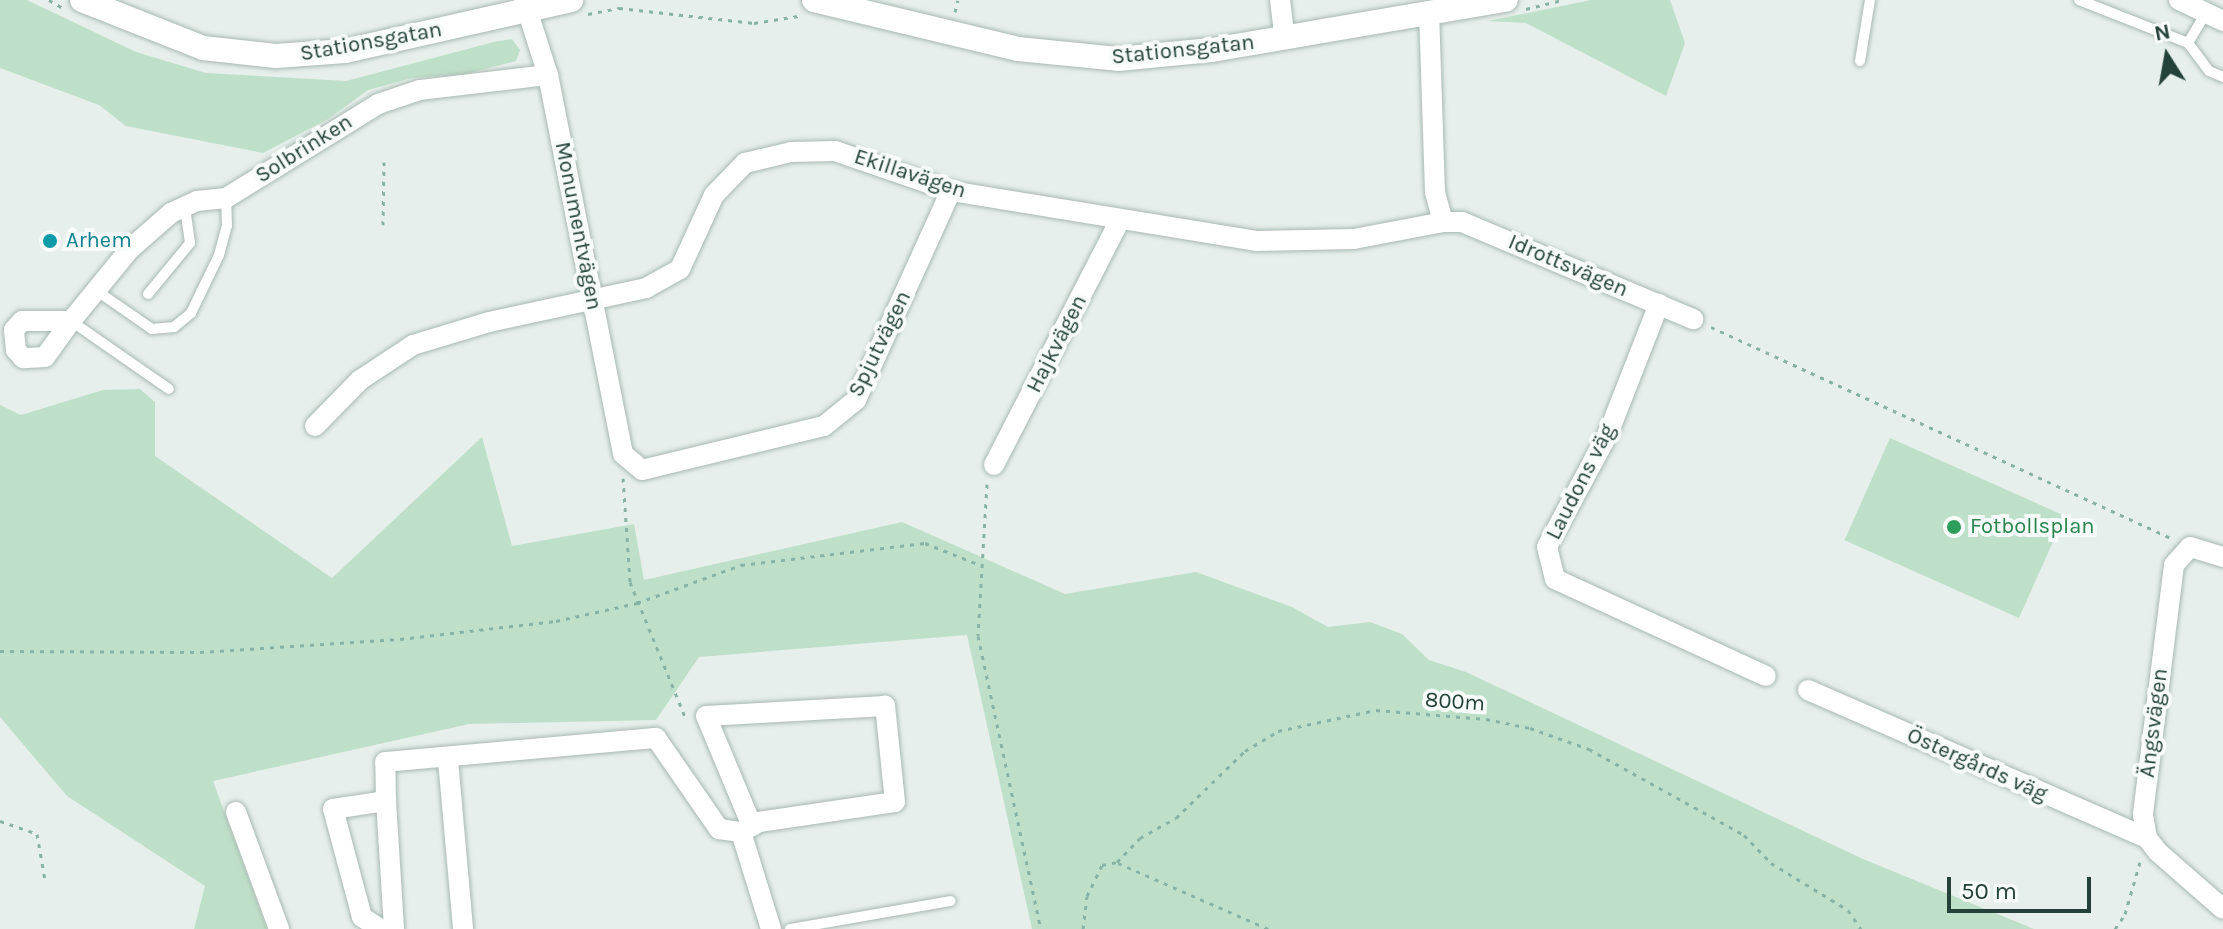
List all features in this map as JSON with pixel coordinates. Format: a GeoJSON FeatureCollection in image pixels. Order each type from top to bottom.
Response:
{"type":"FeatureCollection","features":[{"type":"Feature","properties":{"kind":"street"},"geometry":{"type":"LineString","coordinates":[[1280,0],[1285,38]]}},
{"type":"Feature","properties":{"kind":"street"},"geometry":{"type":"LineString","coordinates":[[2179,0],[2214,17]]}},
{"type":"Feature","properties":{"kind":"street","name":"Stationsgatan"},"geometry":{"type":"LineString","coordinates":[[79,7],[203,48],[276,56],[345,51],[525,5],[575,8]]}},
{"type":"Feature","properties":{"kind":"street","name":"Monumentvägen"},"geometry":{"type":"LineString","coordinates":[[525,5],[548,75],[623,454]]}},
{"type":"Feature","properties":{"kind":"street","name":"Stationsgatan"},"geometry":{"type":"LineString","coordinates":[[808,8],[1083,59],[1134,58],[1285,38],[1429,14],[1508,6]]}},
{"type":"Feature","properties":{"kind":"street"},"geometry":{"type":"LineString","coordinates":[[1429,14],[1435,192],[1443,222]]}},
{"type":"Feature","properties":{"kind":"street","name":"Solbrinken"},"geometry":{"type":"LineString","coordinates":[[71,321],[153,226],[185,206],[226,198],[378,104],[420,90],[548,75]]}},
{"type":"Feature","properties":{"kind":"street","name":"Ekillavägen"},"geometry":{"type":"LineString","coordinates":[[315,426],[360,380],[413,345],[489,322],[646,288],[680,269],[714,195],[745,163],[791,152],[835,151],[951,191],[1119,222],[1256,241],[1354,239],[1443,222]]}},
{"type":"Feature","properties":{"kind":"street","name":"Spjutvägen"},"geometry":{"type":"LineString","coordinates":[[623,454],[642,470],[824,426],[856,400],[951,191]]}},
{"type":"Feature","properties":{"kind":"street","name":"Hajkvägen"},"geometry":{"type":"LineString","coordinates":[[994,465],[1119,222]]}},
{"type":"Feature","properties":{"kind":"street","name":"Idrottsvägen"},"geometry":{"type":"LineString","coordinates":[[1443,222],[1462,222],[1693,319]]}},
{"type":"Feature","properties":{"kind":"street","name":"Laudons väg"},"geometry":{"type":"LineString","coordinates":[[1659,304],[1608,434],[1547,547],[1555,579],[1766,676]]}},
{"type":"Feature","properties":{"kind":"street"},"geometry":{"type":"LineString","coordinates":[[2190,547],[2223,557]]}},
{"type":"Feature","properties":{"kind":"street","name":"Ängsvägen"},"geometry":{"type":"LineString","coordinates":[[2147,838],[2143,815],[2171,585],[2174,565],[2190,547]]}},
{"type":"Feature","properties":{"kind":"street","name":"Östergårds väg"},"geometry":{"type":"LineString","coordinates":[[1808,690],[2147,838]]}},
{"type":"Feature","properties":{"kind":"street"},"geometry":{"type":"LineString","coordinates":[[394,929],[385,762],[448,760],[656,738],[719,829],[747,829],[895,802],[885,706],[706,716],[747,829],[771,929]]}},
{"type":"Feature","properties":{"kind":"street"},"geometry":{"type":"LineString","coordinates":[[448,760],[463,929]]}},
{"type":"Feature","properties":{"kind":"street"},"geometry":{"type":"LineString","coordinates":[[380,929],[362,917],[333,809],[386,801]]}},
{"type":"Feature","properties":{"kind":"street"},"geometry":{"type":"LineString","coordinates":[[236,812],[279,929]]}},
{"type":"Feature","properties":{"kind":"street"},"geometry":{"type":"LineString","coordinates":[[2147,838],[2223,909]]}},
{"type":"Feature","properties":{"kind":"lane"},"geometry":{"type":"LineString","coordinates":[[1860,61],[1870,0]]}},
{"type":"Feature","properties":{"kind":"lane"},"geometry":{"type":"LineString","coordinates":[[2079,0],[2188,43],[2209,71],[2223,77]]}},
{"type":"Feature","properties":{"kind":"lane"},"geometry":{"type":"LineString","coordinates":[[2188,43],[2214,17]]}},
{"type":"Feature","properties":{"kind":"lane"},"geometry":{"type":"LineString","coordinates":[[97,291],[152,329],[174,327],[191,313],[219,255],[227,226],[226,198]]}},
{"type":"Feature","properties":{"kind":"lane"},"geometry":{"type":"LineString","coordinates":[[148,294],[190,243],[185,206]]}},
{"type":"Feature","properties":{"kind":"lane"},"geometry":{"type":"LineString","coordinates":[[71,321],[169,389]]}},
{"type":"Feature","properties":{"kind":"lane"},"geometry":{"type":"LineString","coordinates":[[790,929],[951,901]]}},
{"type":"Feature","properties":{"kind":"path"},"geometry":{"type":"LineString","coordinates":[[49,0],[79,7]]}},
{"type":"Feature","properties":{"kind":"path"},"geometry":{"type":"LineString","coordinates":[[1508,6],[1561,0]]}},
{"type":"Feature","properties":{"kind":"path"},"geometry":{"type":"LineString","coordinates":[[575,8],[619,8],[754,23],[808,8]]}},
{"type":"Feature","properties":{"kind":"path"},"geometry":{"type":"LineString","coordinates":[[383,225],[384,162]]}},
{"type":"Feature","properties":{"kind":"path"},"geometry":{"type":"LineString","coordinates":[[1693,319],[2190,547]]}},
{"type":"Feature","properties":{"kind":"path"},"geometry":{"type":"LineString","coordinates":[[623,454],[628,567],[637,603],[687,722]]}},
{"type":"Feature","properties":{"kind":"path"},"geometry":{"type":"LineString","coordinates":[[994,465],[986,491],[978,636],[1041,929]]}},
{"type":"Feature","properties":{"kind":"path"},"geometry":{"type":"LineString","coordinates":[[0,651],[200,652],[400,639],[556,621],[637,603],[741,565],[925,543],[980,565]]}},
{"type":"Feature","properties":{"kind":"path","name":"800m"},"geometry":{"type":"LineString","coordinates":[[1083,929],[1087,896],[1102,865],[1117,862],[1140,838],[1176,818],[1245,751],[1278,731],[1376,710],[1530,728],[1615,761],[1744,835],[1771,863],[1848,910],[1861,929]]}},
{"type":"Feature","properties":{"kind":"path"},"geometry":{"type":"LineString","coordinates":[[0,821],[37,834],[45,880]]}},
{"type":"Feature","properties":{"kind":"path"},"geometry":{"type":"LineString","coordinates":[[2115,929],[2125,914],[2147,838]]}},
{"type":"Feature","properties":{"kind":"path"},"geometry":{"type":"LineString","coordinates":[[1117,862],[1268,929]]}},
{"type":"Feature","properties":{"kind":"green space"},"geometry":{"type":"Polygon","coordinates":[[[0,0],[27,0],[136,52],[206,73],[346,81],[494,42],[512,39],[520,50],[516,61],[465,74],[412,78],[368,90],[328,119],[263,153],[126,126],[99,105],[0,68],[0,0]]]}},
{"type":"Feature","properties":{"kind":"green space"},"geometry":{"type":"Polygon","coordinates":[[[1591,0],[1670,0],[1685,43],[1666,96],[1526,23],[1488,21],[1591,0]]]}},
{"type":"Feature","properties":{"kind":"green space"},"geometry":{"type":"Polygon","coordinates":[[[140,389],[155,402],[155,456],[332,578],[482,437],[512,546],[634,524],[644,580],[902,522],[1065,594],[1196,572],[1292,607],[1328,627],[1370,622],[1402,634],[1429,660],[1466,672],[1863,859],[2034,929],[1032,929],[967,635],[699,657],[656,720],[469,724],[213,781],[267,929],[194,929],[205,886],[67,796],[0,717],[0,405],[21,415],[103,390],[140,389]]]}},
{"type":"Feature","properties":{"kind":"green space","name":"Fotbollsplan"},"geometry":{"type":"Polygon","coordinates":[[[1890,438],[2064,516],[2019,618],[1844,540],[1890,438]]]}},
{"type":"Feature","properties":{"kind":"place","name":"Arhem"},"geometry":{"type":"Point","coordinates":[50,241]}},
{"type":"Feature","properties":{"kind":"place","name":"Fotbollsplan"},"geometry":{"type":"Point","coordinates":[1954,527]}}]}
